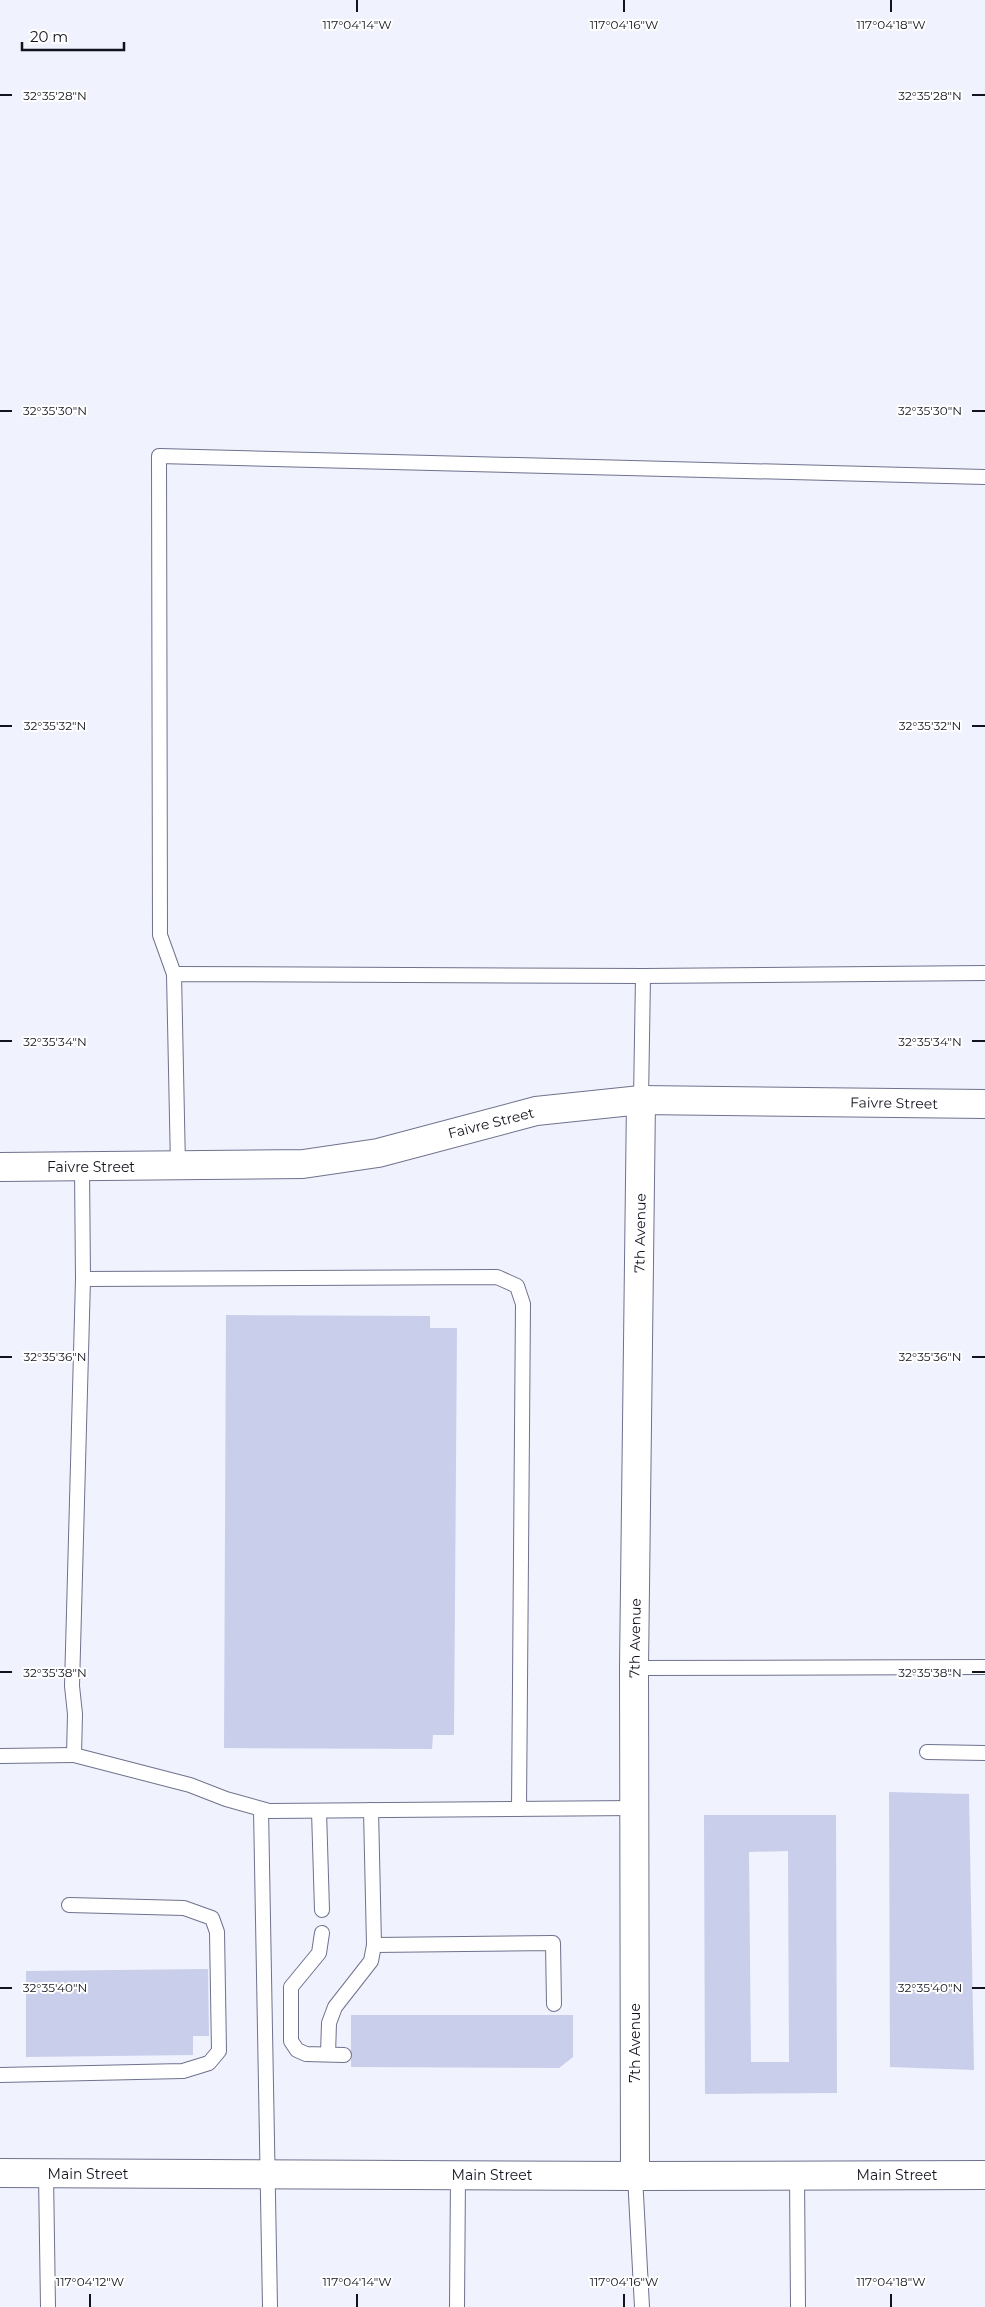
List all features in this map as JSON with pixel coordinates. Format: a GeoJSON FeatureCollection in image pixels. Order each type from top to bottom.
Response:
{"type":"FeatureCollection","features":[{"type":"Feature","properties":{"kind":"street","name":"Faivre Street"},"geometry":{"type":"LineString","coordinates":[[0,1167],[82,1168],[303,1164],[378,1153],[536,1111],[641,1100],[985,1104]]}},
{"type":"Feature","properties":{"kind":"street","name":"7th Avenue"},"geometry":{"type":"LineString","coordinates":[[636,2176],[634,1668],[641,1100]]}},
{"type":"Feature","properties":{"kind":"street","name":"Main Street"},"geometry":{"type":"LineString","coordinates":[[0,2173],[636,2176],[985,2175]]}},
{"type":"Feature","properties":{"kind":"lane"},"geometry":{"type":"LineString","coordinates":[[178,1166],[174,974],[160,935],[159,456],[985,477]]}},
{"type":"Feature","properties":{"kind":"lane"},"geometry":{"type":"LineString","coordinates":[[174,974],[643,976],[985,973]]}},
{"type":"Feature","properties":{"kind":"lane"},"geometry":{"type":"LineString","coordinates":[[641,1100],[643,976]]}},
{"type":"Feature","properties":{"kind":"lane"},"geometry":{"type":"LineString","coordinates":[[74,1755],[75,1714],[72,1686],[83,1279],[82,1168]]}},
{"type":"Feature","properties":{"kind":"lane"},"geometry":{"type":"LineString","coordinates":[[83,1279],[497,1277],[517,1286],[524,1304],[519,1809]]}},
{"type":"Feature","properties":{"kind":"lane"},"geometry":{"type":"LineString","coordinates":[[634,1668],[985,1667]]}},
{"type":"Feature","properties":{"kind":"lane"},"geometry":{"type":"LineString","coordinates":[[927,1752],[985,1753]]}},
{"type":"Feature","properties":{"kind":"lane"},"geometry":{"type":"LineString","coordinates":[[0,1756],[74,1755],[190,1785],[226,1799],[269,1811],[634,1808]]}},
{"type":"Feature","properties":{"kind":"lane"},"geometry":{"type":"LineString","coordinates":[[261,1809],[266,2174],[270,2307]]}},
{"type":"Feature","properties":{"kind":"lane"},"geometry":{"type":"LineString","coordinates":[[328,2054],[329,2023],[335,2007],[371,1961],[374,1945],[371,1810]]}},
{"type":"Feature","properties":{"kind":"lane"},"geometry":{"type":"LineString","coordinates":[[319,1811],[322,1910]]}},
{"type":"Feature","properties":{"kind":"lane"},"geometry":{"type":"LineString","coordinates":[[0,2074],[183,2071],[209,2064],[219,2051],[217,1932],[212,1918],[184,1908],[69,1905]]}},
{"type":"Feature","properties":{"kind":"lane"},"geometry":{"type":"LineString","coordinates":[[322,1933],[319,1953],[291,1987],[291,2041],[297,2050],[306,2054],[344,2055]]}},
{"type":"Feature","properties":{"kind":"lane"},"geometry":{"type":"LineString","coordinates":[[374,1945],[553,1942],[554,2004]]}},
{"type":"Feature","properties":{"kind":"lane"},"geometry":{"type":"LineString","coordinates":[[46,2174],[48,2307]]}},
{"type":"Feature","properties":{"kind":"lane"},"geometry":{"type":"LineString","coordinates":[[457,2307],[458,2175]]}},
{"type":"Feature","properties":{"kind":"lane"},"geometry":{"type":"LineString","coordinates":[[797,2175],[798,2307]]}},
{"type":"Feature","properties":{"kind":"lane"},"geometry":{"type":"LineString","coordinates":[[636,2176],[642,2307]]}},
{"type":"Feature","properties":{"kind":"building"},"geometry":{"type":"Polygon","coordinates":[[[226,1315],[430,1316],[430,1328],[457,1328],[454,1735],[433,1735],[432,1749],[224,1748],[226,1315]]]}},
{"type":"Feature","properties":{"kind":"building"},"geometry":{"type":"Polygon","coordinates":[[[889,1792],[969,1794],[974,2070],[890,2067],[889,1792]]]}},
{"type":"Feature","properties":{"kind":"building"},"geometry":{"type":"Polygon","coordinates":[[[704,1815],[836,1815],[837,2093],[705,2094],[704,1815]],[[788,1851],[749,1852],[751,2062],[789,2062],[788,1851]]]}},
{"type":"Feature","properties":{"kind":"building"},"geometry":{"type":"Polygon","coordinates":[[[208,1969],[209,2036],[193,2036],[193,2055],[26,2057],[26,1971],[208,1969]]]}},
{"type":"Feature","properties":{"kind":"building"},"geometry":{"type":"Polygon","coordinates":[[[351,2015],[573,2015],[573,2057],[559,2068],[351,2067],[351,2015]]]}}]}
